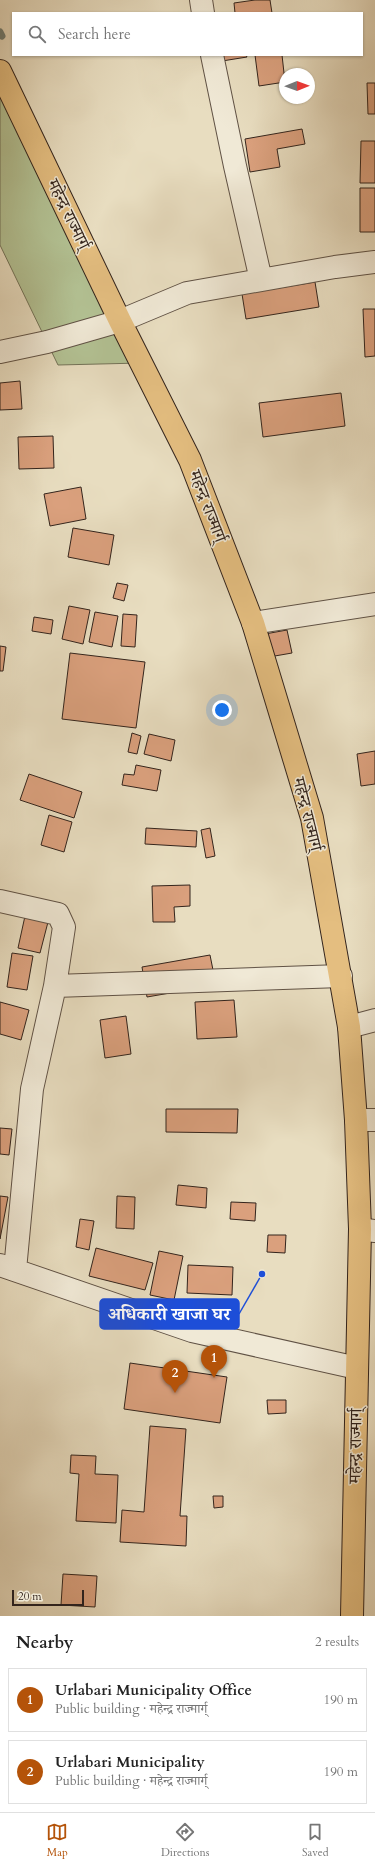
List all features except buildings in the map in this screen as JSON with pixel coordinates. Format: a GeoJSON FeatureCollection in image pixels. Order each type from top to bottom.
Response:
{"type":"FeatureCollection","features":[{"type":"Feature","properties":{"kind":"highway","name":"महेन्द्र राज्मार्ग्"},"geometry":{"type":"LineString","coordinates":[[0,71],[120,321],[190,460],[253,622],[312,818],[366,1120],[367,1230],[357,1368],[352,1616]]}},
{"type":"Feature","properties":{"kind":"street"},"geometry":{"type":"LineString","coordinates":[[201,0],[203,12]]}},
{"type":"Feature","properties":{"kind":"street"},"geometry":{"type":"LineString","coordinates":[[212,56],[261,280]]}},
{"type":"Feature","properties":{"kind":"street"},"geometry":{"type":"LineString","coordinates":[[0,352],[47,342],[120,321],[187,293],[375,262]]}},
{"type":"Feature","properties":{"kind":"street"},"geometry":{"type":"LineString","coordinates":[[253,622],[375,604]]}},
{"type":"Feature","properties":{"kind":"street"},"geometry":{"type":"LineString","coordinates":[[0,901],[58,914],[64,927],[56,986],[32,1089],[8,1268],[192,1331],[357,1368]]}},
{"type":"Feature","properties":{"kind":"street"},"geometry":{"type":"LineString","coordinates":[[56,986],[341,976]]}},
{"type":"Feature","properties":{"kind":"street"},"geometry":{"type":"LineString","coordinates":[[349,1027],[375,1020]]}},
{"type":"Feature","properties":{"kind":"green space"},"geometry":{"type":"Polygon","coordinates":[[[0,71],[141,363],[58,365],[0,245],[0,71]]]}},
{"type":"Feature","properties":{"kind":"waterway"},"geometry":{"type":"LineString","coordinates":[[0,32],[2,36]]}},
{"type":"Feature","properties":{"kind":"place","name":"अधिकारी खाजा घर"},"geometry":{"type":"Point","coordinates":[262,1274]}},
{"type":"Feature","properties":{"kind":"place","name":"Urlabari Municipality Office"},"geometry":{"type":"Point","coordinates":[214,1378]}},
{"type":"Feature","properties":{"kind":"place","name":"Urlabari Municipality"},"geometry":{"type":"Point","coordinates":[175,1393]}}]}
